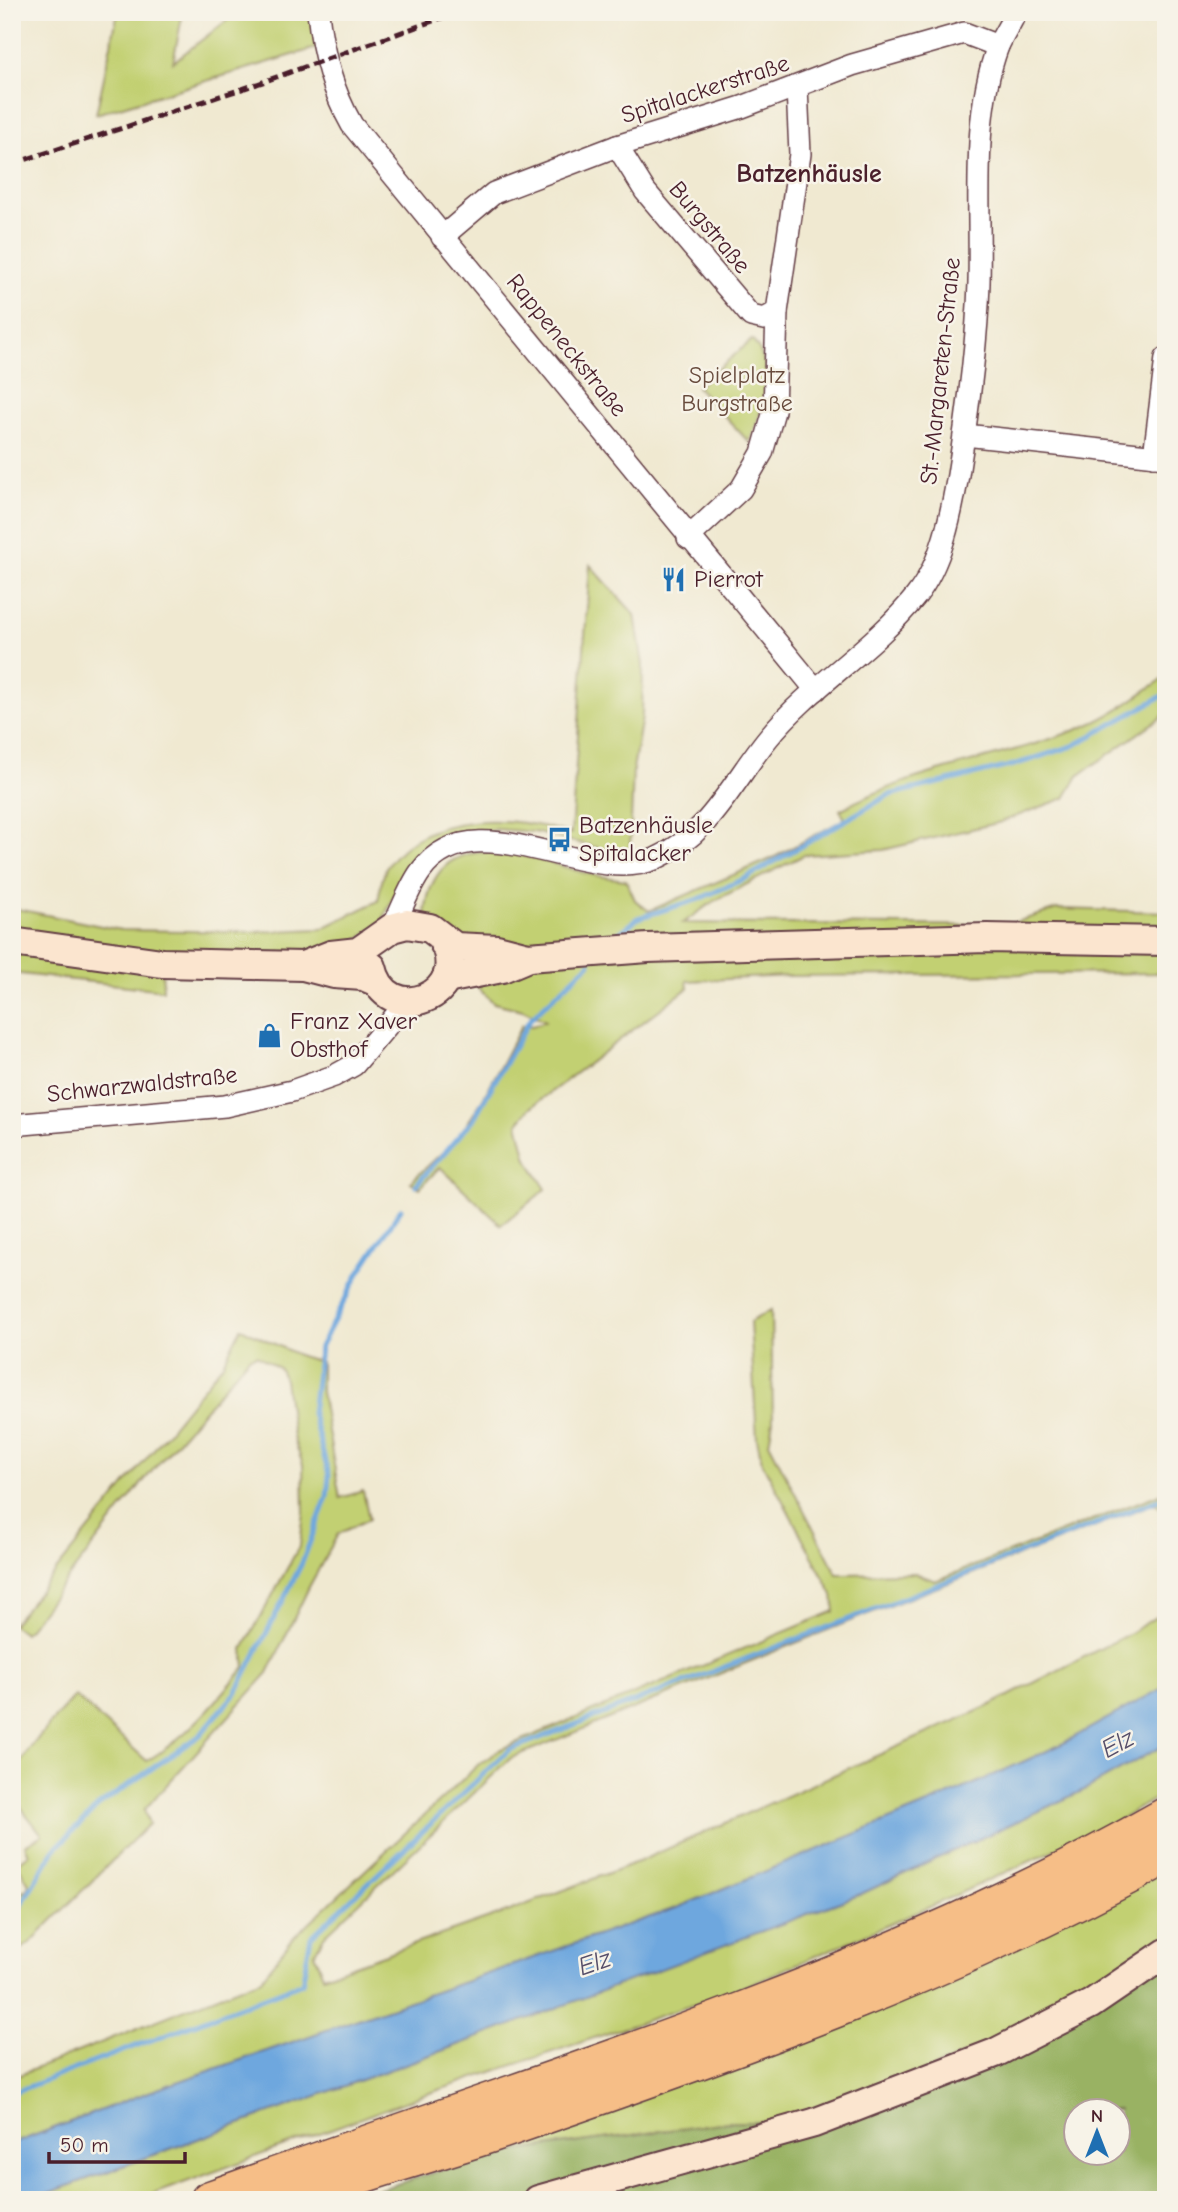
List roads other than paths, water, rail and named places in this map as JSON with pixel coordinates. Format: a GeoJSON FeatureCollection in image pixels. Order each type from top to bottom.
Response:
{"type":"FeatureCollection","features":[{"type":"Feature","properties":{"kind":"highway"},"geometry":{"type":"LineString","coordinates":[[209,2200],[832,1976],[978,1914],[1099,1855],[1166,1816]]}},
{"type":"Feature","properties":{"kind":"highway"},"geometry":{"type":"LineString","coordinates":[[288,2200],[670,2072],[846,2006],[1000,1939],[1166,1855]]}},
{"type":"Feature","properties":{"kind":"main road"},"geometry":{"type":"LineString","coordinates":[[303,966],[331,955],[358,952],[386,933],[407,924],[432,932],[455,947],[497,949],[528,957]]}},
{"type":"Feature","properties":{"kind":"main road"},"geometry":{"type":"LineString","coordinates":[[12,942],[162,963],[303,966],[334,974],[363,976],[390,991],[430,996],[446,979],[450,963],[432,932]]}},
{"type":"Feature","properties":{"kind":"main road"},"geometry":{"type":"LineString","coordinates":[[386,933],[372,959],[390,991]]}},
{"type":"Feature","properties":{"kind":"main road"},"geometry":{"type":"LineString","coordinates":[[446,979],[502,968],[528,957],[648,948],[987,938],[1166,941]]}},
{"type":"Feature","properties":{"kind":"main road"},"geometry":{"type":"LineString","coordinates":[[538,2200],[814,2123],[995,2053],[1091,2004],[1166,1953]]}},
{"type":"Feature","properties":{"kind":"street","name":"Rappeneckstraße"},"geometry":{"type":"LineString","coordinates":[[318,12],[328,67],[339,102],[352,125],[688,538],[816,690]]}},
{"type":"Feature","properties":{"kind":"street","name":"St.-Margareten-Straße"},"geometry":{"type":"LineString","coordinates":[[386,933],[411,892],[419,873],[431,860],[454,848],[479,842],[508,843],[617,864],[653,860],[695,831],[721,805],[768,738],[816,690],[885,629],[918,593],[939,552],[952,511],[965,435],[979,285],[979,166],[987,93],[998,46],[1016,12]]}},
{"type":"Feature","properties":{"kind":"street","name":"Spitalackerstraße"},"geometry":{"type":"LineString","coordinates":[[442,237],[494,193],[617,146],[742,107],[852,65],[964,33],[998,46]]}},
{"type":"Feature","properties":{"kind":"street","name":"Burgstraße"},"geometry":{"type":"LineString","coordinates":[[688,538],[741,489],[762,453],[774,411],[777,312],[800,154],[797,87]]}},
{"type":"Feature","properties":{"kind":"street","name":"Burgstraße"},"geometry":{"type":"LineString","coordinates":[[617,146],[645,191],[751,316],[764,320],[777,312]]}},
{"type":"Feature","properties":{"kind":"street"},"geometry":{"type":"LineString","coordinates":[[965,435],[1160,457],[1166,358]]}},
{"type":"Feature","properties":{"kind":"street"},"geometry":{"type":"LineString","coordinates":[[411,892],[432,932]]}},
{"type":"Feature","properties":{"kind":"street","name":"Schwarzwaldstraße"},"geometry":{"type":"LineString","coordinates":[[12,1125],[225,1106],[292,1091],[334,1076],[354,1065],[382,1034],[390,991]]}},
{"type":"Feature","properties":{"kind":"water","name":"Elz"},"geometry":{"type":"Polygon","coordinates":[[[1166,1686],[1166,1744],[1084,1790],[861,1894],[455,2046],[29,2200],[12,2200],[12,2144],[149,2092],[679,1907],[945,1797],[1058,1746],[1166,1686]]]}},
{"type":"Feature","properties":{"kind":"waterway"},"geometry":{"type":"LineString","coordinates":[[611,940],[638,918],[699,899],[746,878],[889,795],[1014,765],[1073,746],[1166,694]]}},
{"type":"Feature","properties":{"kind":"waterway"},"geometry":{"type":"LineString","coordinates":[[416,1185],[473,1120],[530,1019],[590,963]]}},
{"type":"Feature","properties":{"kind":"waterway"},"geometry":{"type":"LineString","coordinates":[[12,1920],[54,1850],[98,1806],[199,1736],[236,1693],[302,1563],[327,1497],[329,1475],[312,1413],[320,1347],[359,1273],[401,1209]]}},
{"type":"Feature","properties":{"kind":"waterway"},"geometry":{"type":"LineString","coordinates":[[12,2093],[302,1983],[311,1937],[509,1750],[1166,1497]]}},
{"type":"Feature","properties":{"kind":"railway"},"geometry":{"type":"LineString","coordinates":[[12,164],[257,84],[458,12]]}},
{"type":"Feature","properties":{"kind":"place","name":"Pierrot"},"geometry":{"type":"Point","coordinates":[674,579]}},
{"type":"Feature","properties":{"kind":"place","name":"Batzenhäusle Spitalacker"},"geometry":{"type":"Point","coordinates":[559,839]}},
{"type":"Feature","properties":{"kind":"place","name":"Franz Xaver Obsthof"},"geometry":{"type":"Point","coordinates":[270,1035]}},
{"type":"Feature","properties":{"kind":"district","name":"Batzenhäusle"},"geometry":{"type":"Point","coordinates":[809,173]}},
{"type":"Feature","properties":{"kind":"park label","name":"Spielplatz Burgstraße"},"geometry":{"type":"Point","coordinates":[737,389]}}]}
